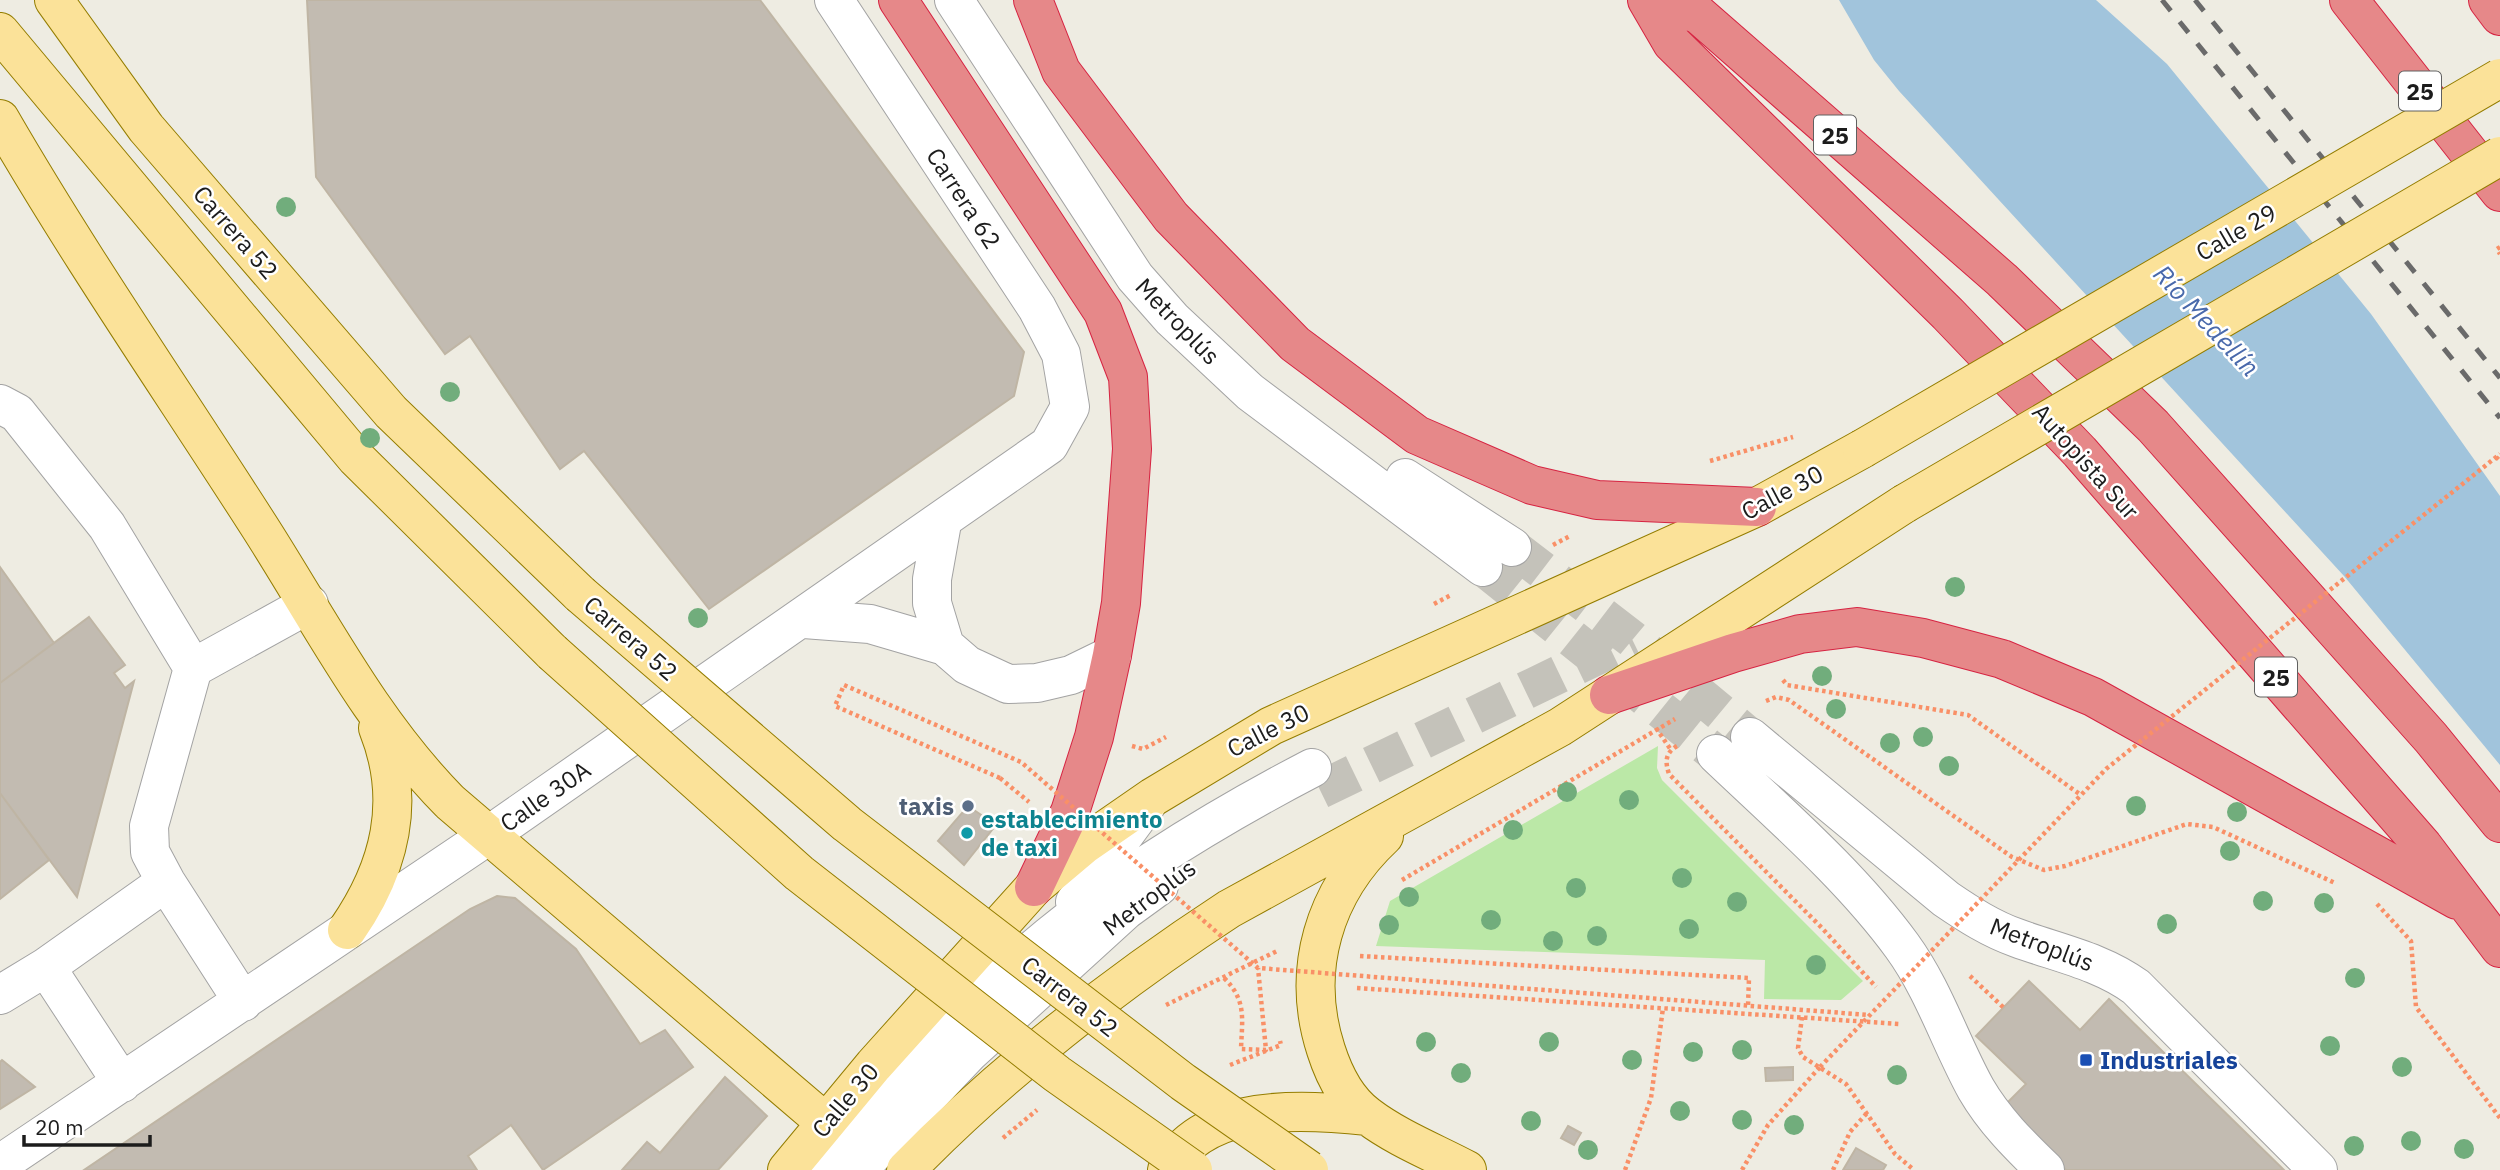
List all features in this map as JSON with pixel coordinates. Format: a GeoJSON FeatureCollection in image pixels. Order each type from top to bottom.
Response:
{"type":"FeatureCollection","features":[{"type":"Feature","properties":{"kind":"highway"},"geometry":{"type":"LineString","coordinates":[[898,0],[1103,312],[1128,377],[1132,449],[1121,603],[1112,655],[1094,737],[1070,812],[1034,887]]}},
{"type":"Feature","properties":{"kind":"highway"},"geometry":{"type":"LineString","coordinates":[[1033,0],[1061,71],[1171,217],[1295,344],[1416,435],[1532,485],[1597,500],[1757,507]]}},
{"type":"Feature","properties":{"kind":"highway","name":"Autopista Sur"},"geometry":{"type":"LineString","coordinates":[[1647,0],[1672,43],[1948,314],[2080,452],[2414,835],[2500,947]]}},
{"type":"Feature","properties":{"kind":"highway","name":"25"},"geometry":{"type":"LineString","coordinates":[[1662,0],[1699,15],[1710,24],[2002,280],[2153,426],[2431,738],[2500,822]]}},
{"type":"Feature","properties":{"kind":"highway","name":"25"},"geometry":{"type":"LineString","coordinates":[[2349,0],[2500,192]]}},
{"type":"Feature","properties":{"kind":"highway"},"geometry":{"type":"LineString","coordinates":[[2488,0],[2500,16]]}},
{"type":"Feature","properties":{"kind":"highway"},"geometry":{"type":"LineString","coordinates":[[1609,695],[1733,653],[1800,635],[1857,627],[1923,638],[2002,659],[2093,698],[2468,906]]}},
{"type":"Feature","properties":{"kind":"main road","name":"Carrera 52"},"geometry":{"type":"LineString","coordinates":[[54,0],[146,128],[391,412],[580,594],[847,824],[1183,1082],[1309,1170]]}},
{"type":"Feature","properties":{"kind":"main road"},"geometry":{"type":"LineString","coordinates":[[0,32],[356,458],[552,652],[799,873],[1057,1074],[1193,1170]]}},
{"type":"Feature","properties":{"kind":"main road","name":"Calle 29"},"geometry":{"type":"LineString","coordinates":[[1862,449],[2500,78]]}},
{"type":"Feature","properties":{"kind":"main road"},"geometry":{"type":"LineString","coordinates":[[0,119],[309,604],[371,710],[424,776],[489,835],[827,1123]]}},
{"type":"Feature","properties":{"kind":"main road"},"geometry":{"type":"LineString","coordinates":[[906,1170],[1002,1081],[1112,992],[1229,909],[1560,727],[1904,505],[2500,156]]}},
{"type":"Feature","properties":{"kind":"main road","name":"Calle 30"},"geometry":{"type":"LineString","coordinates":[[787,1170],[1034,887],[1085,844],[1153,797],[1271,726],[1757,507],[1862,449]]}},
{"type":"Feature","properties":{"kind":"main road"},"geometry":{"type":"LineString","coordinates":[[347,930],[369,898],[384,861],[391,823],[393,784],[385,746],[371,710]]}},
{"type":"Feature","properties":{"kind":"main road"},"geometry":{"type":"LineString","coordinates":[[1409,812],[1355,867],[1330,909],[1316,968],[1318,1026],[1331,1065],[1350,1099],[1368,1116],[1467,1170]]}},
{"type":"Feature","properties":{"kind":"main road"},"geometry":{"type":"LineString","coordinates":[[1167,1170],[1188,1143],[1205,1131],[1249,1117],[1303,1112],[1368,1116]]}},
{"type":"Feature","properties":{"kind":"street","name":"Carrera 62"},"geometry":{"type":"LineString","coordinates":[[834,0],[1037,308],[1062,354],[1070,407]]}},
{"type":"Feature","properties":{"kind":"street","name":"Metroplús"},"geometry":{"type":"LineString","coordinates":[[954,0],[1135,277],[1172,319],[1250,392],[1498,557],[1394,470],[1252,369],[1199,322],[1155,276],[1089,180],[977,0]]}},
{"type":"Feature","properties":{"kind":"street"},"geometry":{"type":"LineString","coordinates":[[0,404],[17,413],[107,526],[193,668]]}},
{"type":"Feature","properties":{"kind":"street","name":"Calle 30A"},"geometry":{"type":"LineString","coordinates":[[0,1164],[489,835],[942,523],[1049,445],[1070,407]]}},
{"type":"Feature","properties":{"kind":"street"},"geometry":{"type":"LineString","coordinates":[[942,523],[932,603],[945,646]]}},
{"type":"Feature","properties":{"kind":"street"},"geometry":{"type":"LineString","coordinates":[[243,1002],[166,882],[150,852],[149,827],[193,668],[309,604]]}},
{"type":"Feature","properties":{"kind":"street"},"geometry":{"type":"LineString","coordinates":[[804,619],[870,624],[945,646],[967,665],[1008,684],[1037,683],[1071,675],[1112,655]]}},
{"type":"Feature","properties":{"kind":"street","name":"Metroplús"},"geometry":{"type":"LineString","coordinates":[[1754,721],[1946,899],[1979,920],[2014,937],[2114,971],[2136,987],[2318,1170]]}},
{"type":"Feature","properties":{"kind":"street"},"geometry":{"type":"LineString","coordinates":[[1700,749],[1867,904],[1903,948],[1942,1013],[1977,1089],[2009,1135],[2045,1170]]}},
{"type":"Feature","properties":{"kind":"street","name":"Metroplús"},"geometry":{"type":"LineString","coordinates":[[818,1170],[860,1120],[939,1040],[1049,936],[1112,889],[1253,798],[1316,779],[1136,902],[995,1029],[858,1170]]}},
{"type":"Feature","properties":{"kind":"street","name":"Metroplús"},"geometry":{"type":"LineString","coordinates":[[1049,936],[1153,797]]}},
{"type":"Feature","properties":{"kind":"street"},"geometry":{"type":"LineString","coordinates":[[0,995],[46,967],[166,882]]}},
{"type":"Feature","properties":{"kind":"street","name":"Metroplús"},"geometry":{"type":"LineString","coordinates":[[995,1029],[1193,933]]}},
{"type":"Feature","properties":{"kind":"street"},"geometry":{"type":"LineString","coordinates":[[46,967],[122,1083]]}},
{"type":"Feature","properties":{"kind":"path"},"geometry":{"type":"LineString","coordinates":[[2500,247],[2497,249],[2500,254]]}},
{"type":"Feature","properties":{"kind":"path"},"geometry":{"type":"LineString","coordinates":[[1742,1170],[1768,1125],[1820,1067],[2106,769],[2499,457]]}},
{"type":"Feature","properties":{"kind":"path"},"geometry":{"type":"LineString","coordinates":[[1038,809],[1000,778],[835,706],[844,685],[1021,762],[1258,968],[1868,1015]]}},
{"type":"Feature","properties":{"kind":"path"},"geometry":{"type":"LineString","coordinates":[[1787,685],[1968,715],[2081,794]]}},
{"type":"Feature","properties":{"kind":"path"},"geometry":{"type":"LineString","coordinates":[[1760,692],[1769,699],[1783,697],[1789,700],[2012,857],[2044,870],[2064,866],[2187,824],[2213,827],[2336,883]]}},
{"type":"Feature","properties":{"kind":"path"},"geometry":{"type":"LineString","coordinates":[[1754,721],[1769,699]]}},
{"type":"Feature","properties":{"kind":"path"},"geometry":{"type":"LineString","coordinates":[[1391,887],[1656,728],[1680,717]]}},
{"type":"Feature","properties":{"kind":"path"},"geometry":{"type":"LineString","coordinates":[[1656,728],[1671,750]]}},
{"type":"Feature","properties":{"kind":"path"},"geometry":{"type":"LineString","coordinates":[[1671,750],[1700,749]]}},
{"type":"Feature","properties":{"kind":"path"},"geometry":{"type":"LineString","coordinates":[[1671,750],[1666,763],[1670,774],[1822,928],[1888,1003]]}},
{"type":"Feature","properties":{"kind":"path"},"geometry":{"type":"LineString","coordinates":[[2373,900],[2411,941],[2416,1007],[2500,1118]]}},
{"type":"Feature","properties":{"kind":"path"},"geometry":{"type":"LineString","coordinates":[[1360,955],[1364,942]]}},
{"type":"Feature","properties":{"kind":"path"},"geometry":{"type":"LineString","coordinates":[[1165,1006],[1224,978],[1272,950],[1316,968],[1663,1008],[1903,1024]]}},
{"type":"Feature","properties":{"kind":"path"},"geometry":{"type":"LineString","coordinates":[[1316,968],[1368,955],[1749,978],[1748,1006]]}},
{"type":"Feature","properties":{"kind":"path"},"geometry":{"type":"LineString","coordinates":[[1224,978],[1237,990],[1243,1013],[1241,1049],[1266,1050],[1258,968]]}},
{"type":"Feature","properties":{"kind":"path"},"geometry":{"type":"LineString","coordinates":[[1625,1170],[1651,1098],[1663,1008]]}},
{"type":"Feature","properties":{"kind":"path"},"geometry":{"type":"LineString","coordinates":[[1896,1014],[1909,1032]]}},
{"type":"Feature","properties":{"kind":"path"},"geometry":{"type":"LineString","coordinates":[[1802,1017],[1798,1048],[1803,1058],[1846,1084],[1895,1154],[1914,1170]]}},
{"type":"Feature","properties":{"kind":"path"},"geometry":{"type":"LineString","coordinates":[[1228,1065],[1280,1045],[1279,1034]]}},
{"type":"Feature","properties":{"kind":"path"},"geometry":{"type":"LineString","coordinates":[[994,1145],[1048,1102]]}},
{"type":"Feature","properties":{"kind":"path"},"geometry":{"type":"LineString","coordinates":[[1833,1170],[1850,1132],[1867,1113]]}},
{"type":"Feature","properties":{"kind":"green space"},"geometry":{"type":"Polygon","coordinates":[[[1658,746],[1657,768],[1662,780],[1863,981],[1841,1000],[1764,999],[1765,960],[1376,946],[1390,901],[1658,746]]]}},
{"type":"Feature","properties":{"kind":"water","name":"Río Medellín"},"geometry":{"type":"Polygon","coordinates":[[[1839,0],[2096,0],[2167,64],[2371,314],[2500,496],[2500,765],[2344,576],[1899,91],[1874,60],[1839,0]]]}},
{"type":"Feature","properties":{"kind":"building"},"geometry":{"type":"Polygon","coordinates":[[[307,0],[760,0],[1024,352],[1014,396],[709,609],[584,451],[560,469],[470,336],[445,354],[316,177],[307,0]]]}},
{"type":"Feature","properties":{"kind":"building"},"geometry":{"type":"Polygon","coordinates":[[[0,567],[54,643],[0,683],[0,567]]]}},
{"type":"Feature","properties":{"kind":"building"},"geometry":{"type":"Polygon","coordinates":[[[89,617],[125,665],[114,673],[125,688],[134,681],[77,897],[0,793],[0,683],[89,617]]]}},
{"type":"Feature","properties":{"kind":"building"},"geometry":{"type":"Polygon","coordinates":[[[0,793],[49,860],[0,899],[0,793]]]}},
{"type":"Feature","properties":{"kind":"building","name":"establecimiento de taxi"},"geometry":{"type":"Polygon","coordinates":[[[968,806],[996,825],[964,865],[938,841],[968,806]]]}},
{"type":"Feature","properties":{"kind":"building"},"geometry":{"type":"Polygon","coordinates":[[[497,896],[515,898],[576,949],[640,1044],[665,1030],[693,1067],[543,1170],[511,1125],[468,1156],[477,1170],[84,1170],[470,909],[497,896]]]}},
{"type":"Feature","properties":{"kind":"building","name":"Industriales"},"geometry":{"type":"Polygon","coordinates":[[[2029,981],[2080,1030],[2109,999],[2284,1170],[2066,1170],[2002,1108],[2026,1084],[1976,1036],[2029,981]]]}},
{"type":"Feature","properties":{"kind":"building"},"geometry":{"type":"Polygon","coordinates":[[[2,1060],[35,1087],[0,1109],[0,1062],[2,1060]]]}},
{"type":"Feature","properties":{"kind":"building"},"geometry":{"type":"Polygon","coordinates":[[[1793,1067],[1793,1080],[1766,1081],[1765,1068],[1793,1067]]]}},
{"type":"Feature","properties":{"kind":"building"},"geometry":{"type":"Polygon","coordinates":[[[725,1077],[767,1116],[718,1170],[622,1170],[647,1142],[660,1153],[725,1077]]]}},
{"type":"Feature","properties":{"kind":"building"},"geometry":{"type":"Polygon","coordinates":[[[1568,1126],[1581,1133],[1574,1145],[1561,1138],[1568,1126]]]}},
{"type":"Feature","properties":{"kind":"building"},"geometry":{"type":"Polygon","coordinates":[[[1856,1148],[1886,1165],[1883,1170],[1843,1170],[1856,1148]]]}},
{"type":"Feature","properties":{"kind":"tunnel"},"geometry":{"type":"LineString","coordinates":[[1512,547],[1632,639],[1750,737]]}},
{"type":"Feature","properties":{"kind":"tunnel"},"geometry":{"type":"LineString","coordinates":[[1483,567],[1716,754]]}},
{"type":"Feature","properties":{"kind":"tunnel"},"geometry":{"type":"LineString","coordinates":[[1320,790],[1632,639]]}},
{"type":"Feature","properties":{"kind":"railway"},"geometry":{"type":"LineString","coordinates":[[2162,0],[2500,418]]}},
{"type":"Feature","properties":{"kind":"railway"},"geometry":{"type":"LineString","coordinates":[[2195,0],[2500,378]]}},
{"type":"Feature","properties":{"kind":"place","name":"taxis"},"geometry":{"type":"Point","coordinates":[968,806]}},
{"type":"Feature","properties":{"kind":"place","name":"establecimiento de taxi"},"geometry":{"type":"Point","coordinates":[967,833]}},
{"type":"Feature","properties":{"kind":"place","name":"Industriales"},"geometry":{"type":"Point","coordinates":[2086,1060]}}]}
